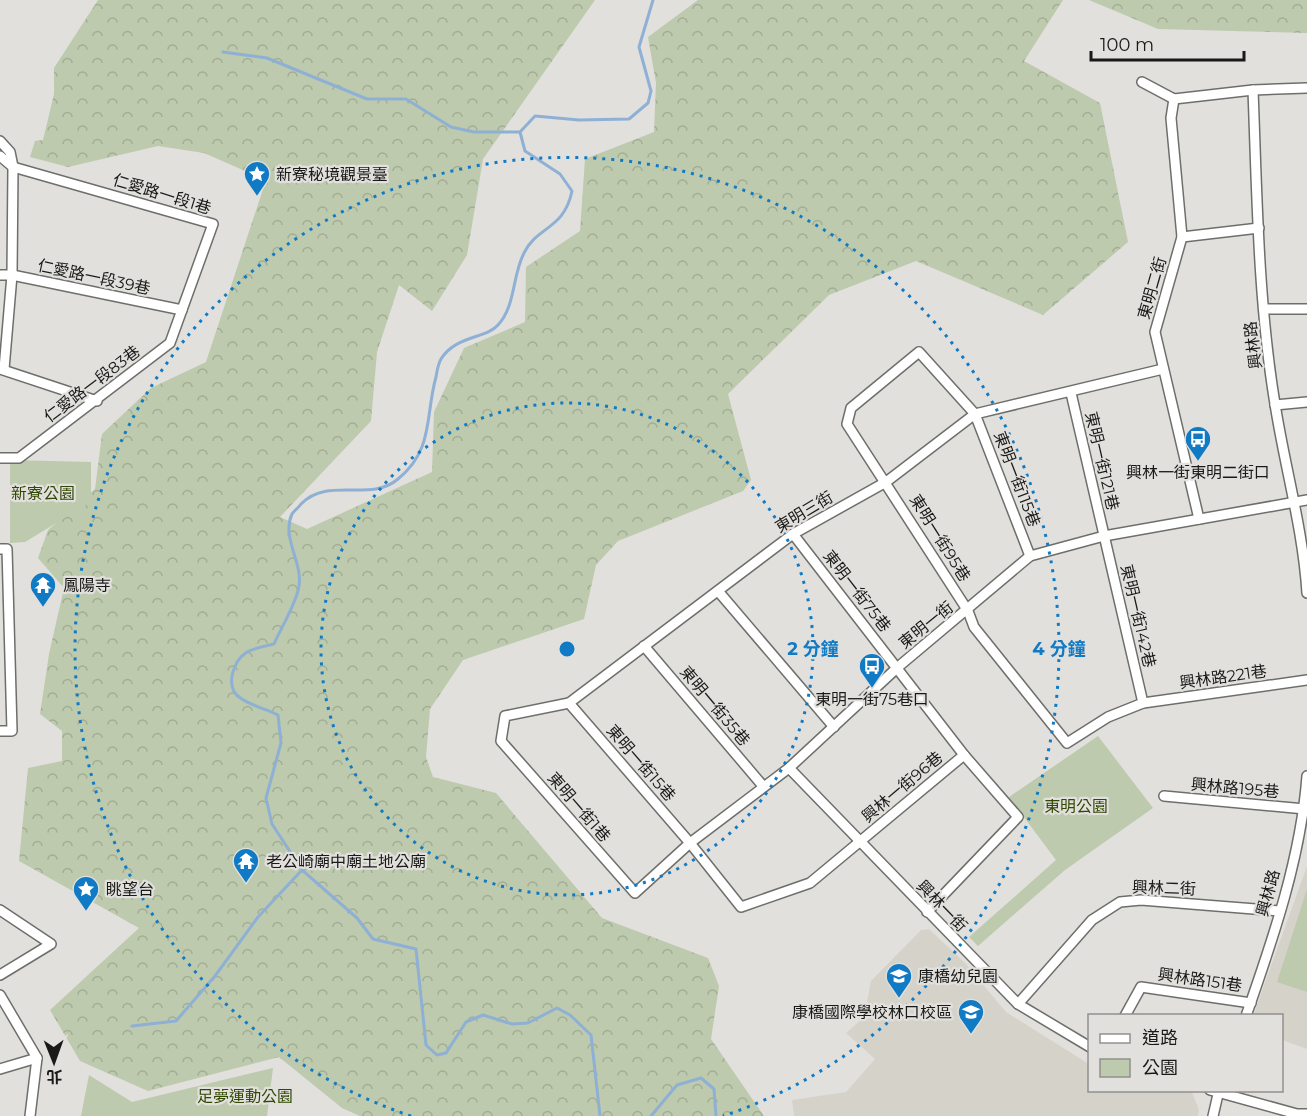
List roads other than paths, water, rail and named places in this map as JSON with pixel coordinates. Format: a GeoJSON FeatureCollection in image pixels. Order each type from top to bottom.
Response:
{"type":"FeatureCollection","features":[{"type":"Feature","properties":{"kind":"street"},"geometry":{"type":"LineString","coordinates":[[1142,82],[1174,99],[1253,90],[1307,88]]}},
{"type":"Feature","properties":{"kind":"street","name":"興林路"},"geometry":{"type":"LineString","coordinates":[[1253,90],[1264,309],[1275,405],[1295,501],[1307,593]]}},
{"type":"Feature","properties":{"kind":"street","name":"東明二街"},"geometry":{"type":"LineString","coordinates":[[1174,99],[1171,118],[1182,237],[1155,332],[1199,519]]}},
{"type":"Feature","properties":{"kind":"street"},"geometry":{"type":"LineString","coordinates":[[0,141],[10,152],[14,167],[12,274],[2,369],[97,401]]}},
{"type":"Feature","properties":{"kind":"street"},"geometry":{"type":"LineString","coordinates":[[0,156],[14,167]]}},
{"type":"Feature","properties":{"kind":"street","name":"仁愛路一段1巷"},"geometry":{"type":"LineString","coordinates":[[14,167],[213,224],[182,310]]}},
{"type":"Feature","properties":{"kind":"street"},"geometry":{"type":"LineString","coordinates":[[1182,237],[1259,228]]}},
{"type":"Feature","properties":{"kind":"street","name":"仁愛路一段39巷"},"geometry":{"type":"LineString","coordinates":[[0,275],[12,274],[182,310]]}},
{"type":"Feature","properties":{"kind":"street"},"geometry":{"type":"LineString","coordinates":[[1264,309],[1307,309]]}},
{"type":"Feature","properties":{"kind":"street","name":"仁愛路一段83巷"},"geometry":{"type":"LineString","coordinates":[[0,458],[19,458],[97,401],[170,343],[182,310]]}},
{"type":"Feature","properties":{"kind":"street","name":"東明一街95巷"},"geometry":{"type":"LineString","coordinates":[[975,414],[919,352],[851,408],[847,424],[968,611],[974,627],[1067,743],[1108,717],[1143,703]]}},
{"type":"Feature","properties":{"kind":"street","name":"東明三街"},"geometry":{"type":"LineString","coordinates":[[501,741],[506,716],[569,703],[793,534],[886,482],[975,414],[1071,393],[1163,369]]}},
{"type":"Feature","properties":{"kind":"street","name":"東明一街121巷"},"geometry":{"type":"LineString","coordinates":[[1071,393],[1104,536]]}},
{"type":"Feature","properties":{"kind":"street"},"geometry":{"type":"LineString","coordinates":[[1275,405],[1307,402]]}},
{"type":"Feature","properties":{"kind":"street","name":"東明一街115巷"},"geometry":{"type":"LineString","coordinates":[[975,414],[1030,556]]}},
{"type":"Feature","properties":{"kind":"street","name":"東明一街"},"geometry":{"type":"LineString","coordinates":[[635,893],[690,843],[789,768],[898,667],[968,611],[1030,556],[1104,536],[1307,500]]}},
{"type":"Feature","properties":{"kind":"street","name":"東明一街75巷"},"geometry":{"type":"LineString","coordinates":[[793,534],[964,755],[1018,817],[927,912]]}},
{"type":"Feature","properties":{"kind":"street","name":"東明一街142巷"},"geometry":{"type":"LineString","coordinates":[[1104,536],[1143,703]]}},
{"type":"Feature","properties":{"kind":"street"},"geometry":{"type":"LineString","coordinates":[[0,549],[7,549],[5,641],[12,730],[0,731]]}},
{"type":"Feature","properties":{"kind":"street"},"geometry":{"type":"LineString","coordinates":[[718,591],[834,727]]}},
{"type":"Feature","properties":{"kind":"street","name":"東明一街35巷"},"geometry":{"type":"LineString","coordinates":[[644,646],[763,786]]}},
{"type":"Feature","properties":{"kind":"street","name":"興林路221巷"},"geometry":{"type":"LineString","coordinates":[[1143,703],[1307,680]]}},
{"type":"Feature","properties":{"kind":"street","name":"東明一街15巷"},"geometry":{"type":"LineString","coordinates":[[569,703],[690,843],[741,907],[810,883],[859,842]]}},
{"type":"Feature","properties":{"kind":"street","name":"東明一街1巷"},"geometry":{"type":"LineString","coordinates":[[501,741],[635,893]]}},
{"type":"Feature","properties":{"kind":"street","name":"興林一街96巷"},"geometry":{"type":"LineString","coordinates":[[859,842],[964,755]]}},
{"type":"Feature","properties":{"kind":"street","name":"興林一街"},"geometry":{"type":"LineString","coordinates":[[789,768],[1018,1004],[1088,1046]]}},
{"type":"Feature","properties":{"kind":"street","name":"興林路"},"geometry":{"type":"LineString","coordinates":[[1247,1014],[1280,911],[1305,809],[1307,776]]}},
{"type":"Feature","properties":{"kind":"street","name":"興林路195巷"},"geometry":{"type":"LineString","coordinates":[[1164,796],[1305,809]]}},
{"type":"Feature","properties":{"kind":"street","name":"興林二街"},"geometry":{"type":"LineString","coordinates":[[1018,1004],[1092,920],[1120,902],[1141,900],[1280,911]]}},
{"type":"Feature","properties":{"kind":"street"},"geometry":{"type":"LineString","coordinates":[[0,910],[51,944],[0,975]]}},
{"type":"Feature","properties":{"kind":"street","name":"興林路151巷"},"geometry":{"type":"LineString","coordinates":[[1126,1014],[1141,987],[1251,1003]]}},
{"type":"Feature","properties":{"kind":"street"},"geometry":{"type":"LineString","coordinates":[[0,995],[37,1058],[30,1116]]}},
{"type":"Feature","properties":{"kind":"street"},"geometry":{"type":"LineString","coordinates":[[0,1069],[37,1058]]}},
{"type":"Feature","properties":{"kind":"street"},"geometry":{"type":"LineString","coordinates":[[1213,1116],[1216,1092]]}},
{"type":"Feature","properties":{"kind":"street"},"geometry":{"type":"LineString","coordinates":[[1220,1092],[1300,1115]]}},
{"type":"Feature","properties":{"kind":"waterway"},"geometry":{"type":"LineString","coordinates":[[600,1116],[591,1035],[570,1015],[557,1008],[528,1023],[512,1024],[483,1015],[466,1022],[446,1053],[437,1055],[426,1045],[416,949],[373,939],[357,918],[302,870],[272,824],[266,798],[281,743],[278,715],[239,697],[232,687],[232,680],[235,667],[242,656],[253,649],[274,644],[295,600],[299,577],[290,541],[289,523],[292,514],[312,496],[336,490],[375,489],[387,486],[410,468],[423,444],[441,359],[447,351],[462,341],[486,333],[498,325],[508,309],[517,271],[529,244],[557,221],[568,204],[572,191],[560,174],[525,151],[520,132],[535,116],[579,120],[629,119],[648,103],[651,91],[639,47],[653,0]]}},
{"type":"Feature","properties":{"kind":"waterway"},"geometry":{"type":"LineString","coordinates":[[223,52],[267,58],[367,99],[406,99],[451,127],[474,132],[520,132]]}},
{"type":"Feature","properties":{"kind":"waterway"},"geometry":{"type":"LineString","coordinates":[[132,1026],[176,1021],[215,976],[258,917],[302,870]]}},
{"type":"Feature","properties":{"kind":"waterway"},"geometry":{"type":"LineString","coordinates":[[651,1116],[677,1085],[701,1078],[714,1089],[716,1116]]}},
{"type":"Feature","properties":{"kind":"place","name":"新寮秘境觀景臺"},"geometry":{"type":"Point","coordinates":[257,197]}},
{"type":"Feature","properties":{"kind":"place","name":"興林一街東明二街口"},"geometry":{"type":"Point","coordinates":[1198,462]}},
{"type":"Feature","properties":{"kind":"place","name":"鳳陽寺"},"geometry":{"type":"Point","coordinates":[43,608]}},
{"type":"Feature","properties":{"kind":"place","name":"東明一街75巷口"},"geometry":{"type":"Point","coordinates":[872,689]}},
{"type":"Feature","properties":{"kind":"place","name":"老公崎廟中廟土地公廟"},"geometry":{"type":"Point","coordinates":[246,884]}},
{"type":"Feature","properties":{"kind":"place","name":"眺望台"},"geometry":{"type":"Point","coordinates":[86,912]}},
{"type":"Feature","properties":{"kind":"place","name":"康橋幼兒園"},"geometry":{"type":"Point","coordinates":[899,999]}},
{"type":"Feature","properties":{"kind":"place","name":"康橋國際學校林口校區"},"geometry":{"type":"Point","coordinates":[971,1035]}},
{"type":"Feature","properties":{"kind":"park label","name":"新寮公園"},"geometry":{"type":"Point","coordinates":[43,493]}},
{"type":"Feature","properties":{"kind":"park label","name":"東明公園"},"geometry":{"type":"Point","coordinates":[1076,806]}},
{"type":"Feature","properties":{"kind":"park label","name":"足夢運動公園"},"geometry":{"type":"Point","coordinates":[245,1096]}}]}
